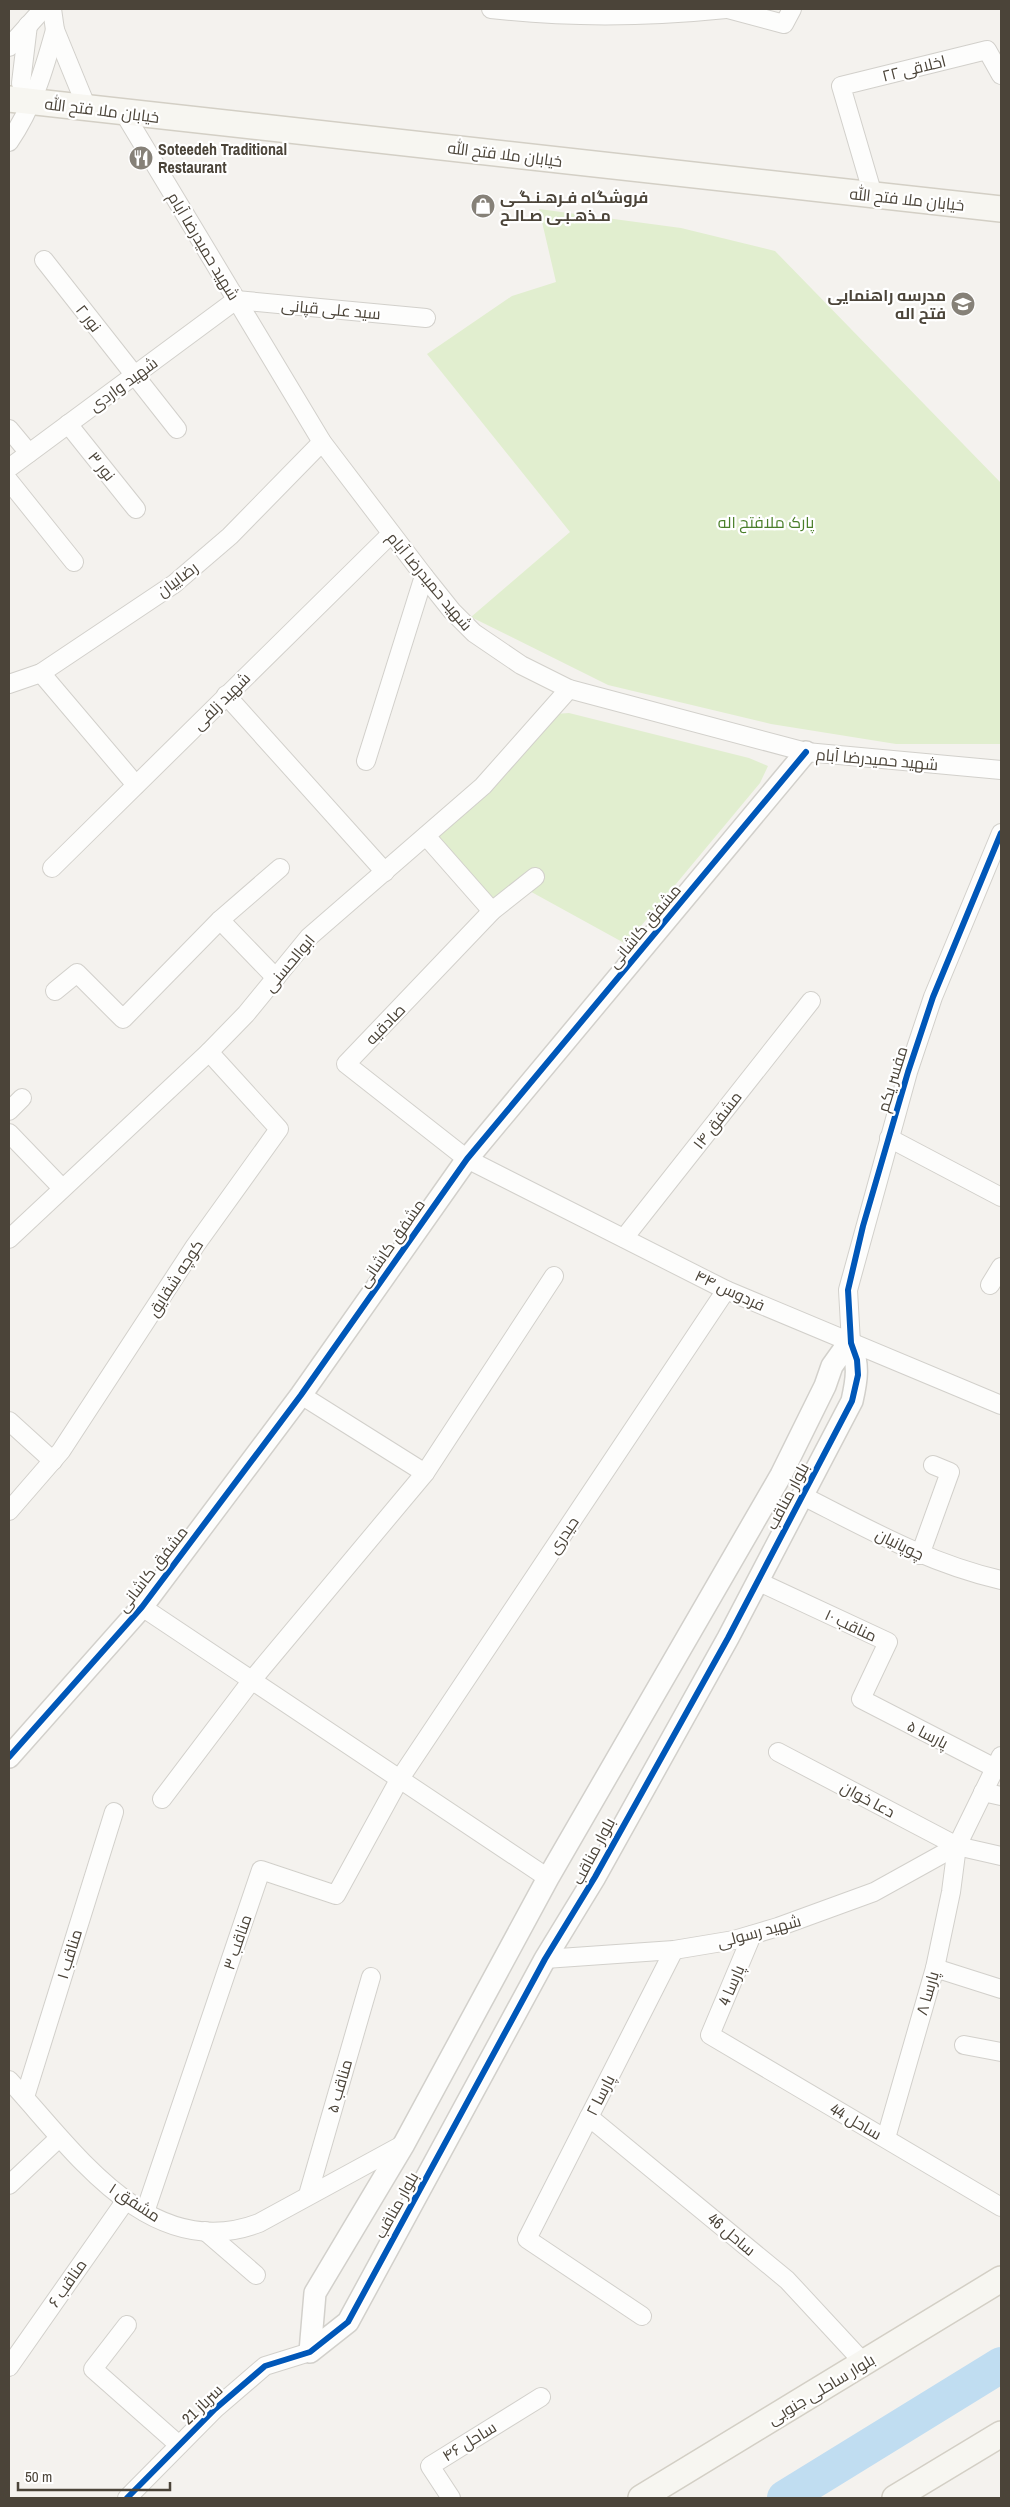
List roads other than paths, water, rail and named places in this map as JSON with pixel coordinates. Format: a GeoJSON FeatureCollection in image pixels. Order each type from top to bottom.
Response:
{"type":"FeatureCollection","features":[{"type":"Feature","properties":{"kind":"main road","name":"خیابان ملا فتح الله"},"geometry":{"type":"LineString","coordinates":[[20,100],[1001,209]]}},
{"type":"Feature","properties":{"kind":"main road","name":"بلوار ساحلی جنوبی"},"geometry":{"type":"LineString","coordinates":[[641,2498],[1001,2279]]}},
{"type":"Feature","properties":{"kind":"main road"},"geometry":{"type":"LineString","coordinates":[[895,2498],[1001,2434]]}},
{"type":"Feature","properties":{"kind":"street"},"geometry":{"type":"LineString","coordinates":[[11,41],[43,9]]}},
{"type":"Feature","properties":{"kind":"street"},"geometry":{"type":"LineString","coordinates":[[52,9],[55,30],[87,108]]}},
{"type":"Feature","properties":{"kind":"street"},"geometry":{"type":"LineString","coordinates":[[491,9],[574,16],[727,9],[784,24],[792,9]]}},
{"type":"Feature","properties":{"kind":"street"},"geometry":{"type":"LineString","coordinates":[[9,142],[23,121],[20,100],[28,25]]}},
{"type":"Feature","properties":{"kind":"street"},"geometry":{"type":"LineString","coordinates":[[20,100],[40,85],[55,30]]}},
{"type":"Feature","properties":{"kind":"street","name":"اخلاقی ۲۲"},"geometry":{"type":"LineString","coordinates":[[873,195],[841,86],[986,50],[1001,75]]}},
{"type":"Feature","properties":{"kind":"street","name":"شهید حمیدرضا آبام"},"geometry":{"type":"LineString","coordinates":[[124,113],[322,442],[424,576],[452,611],[474,633],[520,665],[569,690],[806,752],[1001,770]]}},
{"type":"Feature","properties":{"kind":"street","name":"نور ۲"},"geometry":{"type":"LineString","coordinates":[[44,260],[176,429]]}},
{"type":"Feature","properties":{"kind":"street","name":"سید علی قپانی"},"geometry":{"type":"LineString","coordinates":[[236,300],[426,318]]}},
{"type":"Feature","properties":{"kind":"street","name":"شهید واردی"},"geometry":{"type":"LineString","coordinates":[[9,468],[236,300]]}},
{"type":"Feature","properties":{"kind":"street","name":"نور ۳"},"geometry":{"type":"LineString","coordinates":[[68,424],[136,509]]}},
{"type":"Feature","properties":{"kind":"street"},"geometry":{"type":"LineString","coordinates":[[9,429],[29,453]]}},
{"type":"Feature","properties":{"kind":"street","name":"رضاییان"},"geometry":{"type":"LineString","coordinates":[[9,684],[41,673],[174,584],[230,536],[322,442]]}},
{"type":"Feature","properties":{"kind":"street"},"geometry":{"type":"LineString","coordinates":[[9,480],[74,562]]}},
{"type":"Feature","properties":{"kind":"street","name":"شهید زلفی"},"geometry":{"type":"LineString","coordinates":[[52,868],[391,534]]}},
{"type":"Feature","properties":{"kind":"street"},"geometry":{"type":"LineString","coordinates":[[366,761],[424,576]]}},
{"type":"Feature","properties":{"kind":"street"},"geometry":{"type":"LineString","coordinates":[[41,673],[136,785]]}},
{"type":"Feature","properties":{"kind":"street","name":"ابوالحسنی"},"geometry":{"type":"LineString","coordinates":[[9,1238],[209,1052],[276,978],[309,937],[483,786],[569,690]]}},
{"type":"Feature","properties":{"kind":"street"},"geometry":{"type":"LineString","coordinates":[[226,695],[386,872]]}},
{"type":"Feature","properties":{"kind":"street","name":"مشفق کاشانی"},"geometry":{"type":"LineString","coordinates":[[9,1757],[142,1607],[301,1395],[467,1159],[806,752]]}},
{"type":"Feature","properties":{"kind":"street","name":"مفسر یکم"},"geometry":{"type":"LineString","coordinates":[[851,1343],[848,1290],[908,1072],[933,997],[1001,833]]}},
{"type":"Feature","properties":{"kind":"street"},"geometry":{"type":"LineString","coordinates":[[426,836],[492,911]]}},
{"type":"Feature","properties":{"kind":"street"},"geometry":{"type":"LineString","coordinates":[[56,991],[77,973],[123,1019],[220,920],[280,868]]}},
{"type":"Feature","properties":{"kind":"street","name":"صادقیه"},"geometry":{"type":"LineString","coordinates":[[467,1159],[346,1064],[492,911],[535,877]]}},
{"type":"Feature","properties":{"kind":"street"},"geometry":{"type":"LineString","coordinates":[[220,920],[276,978]]}},
{"type":"Feature","properties":{"kind":"street","name":"مشفق ۱۴"},"geometry":{"type":"LineString","coordinates":[[624,1238],[811,1001]]}},
{"type":"Feature","properties":{"kind":"street","name":"کوچه شقایق"},"geometry":{"type":"LineString","coordinates":[[9,1511],[52,1461],[94,1403],[195,1246],[279,1129],[209,1052]]}},
{"type":"Feature","properties":{"kind":"street"},"geometry":{"type":"LineString","coordinates":[[9,1111],[22,1098]]}},
{"type":"Feature","properties":{"kind":"street"},"geometry":{"type":"LineString","coordinates":[[9,1133],[62,1188]]}},
{"type":"Feature","properties":{"kind":"street"},"geometry":{"type":"LineString","coordinates":[[889,1138],[1001,1197]]}},
{"type":"Feature","properties":{"kind":"street","name":"فردوس ۴۴"},"geometry":{"type":"LineString","coordinates":[[467,1159],[726,1290],[1001,1405]]}},
{"type":"Feature","properties":{"kind":"street"},"geometry":{"type":"LineString","coordinates":[[990,1285],[1001,1267]]}},
{"type":"Feature","properties":{"kind":"street"},"geometry":{"type":"LineString","coordinates":[[162,1799],[252,1680],[425,1473],[554,1276]]}},
{"type":"Feature","properties":{"kind":"street","name":"حیدری"},"geometry":{"type":"LineString","coordinates":[[399,1780],[726,1290]]}},
{"type":"Feature","properties":{"kind":"street","name":"بلوار مناقب"},"geometry":{"type":"LineString","coordinates":[[851,1343],[857,1360],[858,1376],[852,1401],[705,1679],[595,1876],[546,1959],[348,2322],[310,2352],[314,2293],[404,2144],[548,1878],[780,1475],[825,1386],[832,1366],[851,1343]]}},
{"type":"Feature","properties":{"kind":"street"},"geometry":{"type":"LineString","coordinates":[[301,1395],[425,1473]]}},
{"type":"Feature","properties":{"kind":"street"},"geometry":{"type":"LineString","coordinates":[[9,1421],[52,1461]]}},
{"type":"Feature","properties":{"kind":"street"},"geometry":{"type":"LineString","coordinates":[[920,1555],[950,1472],[933,1465]]}},
{"type":"Feature","properties":{"kind":"street","name":"چوپانیان"},"geometry":{"type":"LineString","coordinates":[[803,1496],[920,1555],[949,1566],[1001,1580]]}},
{"type":"Feature","properties":{"kind":"street","name":"مناقب ۱۰"},"geometry":{"type":"LineString","coordinates":[[757,1581],[888,1642],[861,1700]]}},
{"type":"Feature","properties":{"kind":"street"},"geometry":{"type":"LineString","coordinates":[[142,1607],[548,1878]]}},
{"type":"Feature","properties":{"kind":"street","name":"پارسا ۵"},"geometry":{"type":"LineString","coordinates":[[861,1700],[998,1762]]}},
{"type":"Feature","properties":{"kind":"street","name":"دعا خوان"},"geometry":{"type":"LineString","coordinates":[[778,1752],[957,1846],[1001,1856]]}},
{"type":"Feature","properties":{"kind":"street","name":"پارسا ۸"},"geometry":{"type":"LineString","coordinates":[[886,2138],[935,1968],[951,1892],[957,1846],[998,1762]]}},
{"type":"Feature","properties":{"kind":"street","name":"مناقب ۳"},"geometry":{"type":"LineString","coordinates":[[145,2212],[261,1870],[336,1895],[399,1780]]}},
{"type":"Feature","properties":{"kind":"street"},"geometry":{"type":"LineString","coordinates":[[983,1792],[1001,1796]]}},
{"type":"Feature","properties":{"kind":"street","name":"مناقب ۱"},"geometry":{"type":"LineString","coordinates":[[25,2097],[114,1812]]}},
{"type":"Feature","properties":{"kind":"street","name":"شهید رسولی"},"geometry":{"type":"LineString","coordinates":[[546,1959],[674,1950],[752,1935],[874,1892],[957,1846]]}},
{"type":"Feature","properties":{"kind":"street","name":"پارسا 4"},"geometry":{"type":"LineString","coordinates":[[710,2035],[752,1935]]}},
{"type":"Feature","properties":{"kind":"street","name":"پارسا ۲"},"geometry":{"type":"LineString","coordinates":[[642,2316],[526,2239],[674,1950]]}},
{"type":"Feature","properties":{"kind":"street"},"geometry":{"type":"LineString","coordinates":[[935,1968],[1001,1989]]}},
{"type":"Feature","properties":{"kind":"street","name":"مناقب ۵"},"geometry":{"type":"LineString","coordinates":[[308,2195],[371,1977]]}},
{"type":"Feature","properties":{"kind":"street","name":"ساحل 44"},"geometry":{"type":"LineString","coordinates":[[710,2035],[1001,2208]]}},
{"type":"Feature","properties":{"kind":"street"},"geometry":{"type":"LineString","coordinates":[[964,2045],[1001,2052]]}},
{"type":"Feature","properties":{"kind":"street","name":"مشفق ۱"},"geometry":{"type":"LineString","coordinates":[[9,2080],[58,2138],[86,2166],[126,2200],[160,2221],[190,2230],[238,2230],[286,2209],[308,2195],[404,2144]]}},
{"type":"Feature","properties":{"kind":"street","name":"ساحل 46"},"geometry":{"type":"LineString","coordinates":[[589,2117],[787,2280],[864,2363]]}},
{"type":"Feature","properties":{"kind":"street"},"geometry":{"type":"LineString","coordinates":[[9,2185],[58,2138]]}},
{"type":"Feature","properties":{"kind":"street","name":"مناقب ۶"},"geometry":{"type":"LineString","coordinates":[[9,2366],[126,2200]]}},
{"type":"Feature","properties":{"kind":"street"},"geometry":{"type":"LineString","coordinates":[[205,2231],[256,2275]]}},
{"type":"Feature","properties":{"kind":"street"},"geometry":{"type":"LineString","coordinates":[[127,2325],[93,2369],[179,2445]]}},
{"type":"Feature","properties":{"kind":"street","name":"سرباز 21"},"geometry":{"type":"LineString","coordinates":[[127,2498],[215,2409],[264,2366],[310,2352]]}},
{"type":"Feature","properties":{"kind":"street","name":"ساحل ۴۶"},"geometry":{"type":"LineString","coordinates":[[451,2498],[430,2466],[541,2397]]}},
{"type":"Feature","properties":{"kind":"waterway"},"geometry":{"type":"LineString","coordinates":[[785,2498],[1001,2365]]}},
{"type":"Feature","properties":{"kind":"place","name":"Soteedeh Traditional Restaurant"},"geometry":{"type":"Point","coordinates":[141,158]}},
{"type":"Feature","properties":{"kind":"place","name":"فروشگاه فـرهـنـگـی مـذهـبـی صـالـح"},"geometry":{"type":"Point","coordinates":[483,206]}},
{"type":"Feature","properties":{"kind":"place","name":"مدرسه راهنمایی فتح اله"},"geometry":{"type":"Point","coordinates":[963,304]}},
{"type":"Feature","properties":{"kind":"park label","name":"پارک ملافتح اله"},"geometry":{"type":"Point","coordinates":[766,522]}}]}
